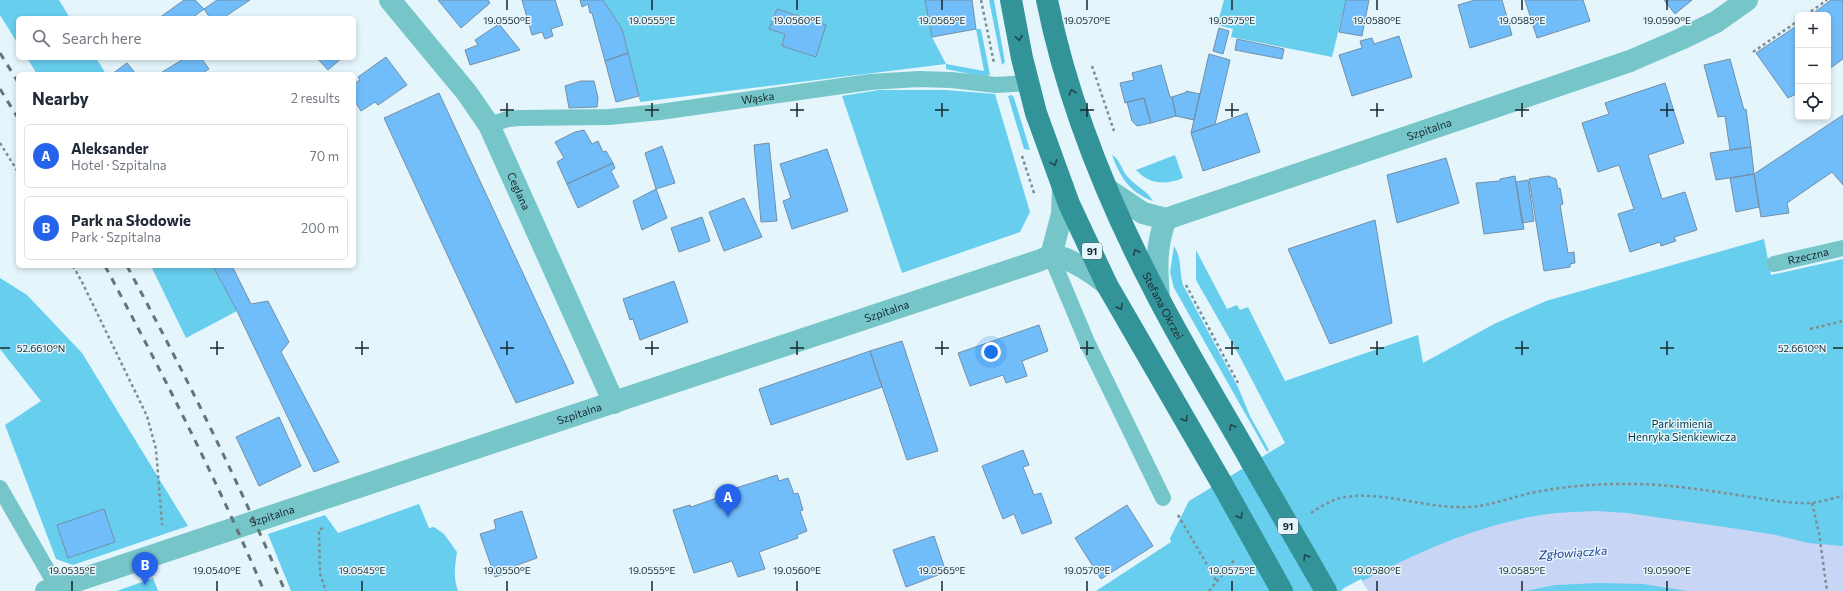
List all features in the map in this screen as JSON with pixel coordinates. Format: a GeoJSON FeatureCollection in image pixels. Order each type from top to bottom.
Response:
{"type":"FeatureCollection","features":[{"type":"Feature","properties":{"kind":"main road","name":"91"},"geometry":{"type":"LineString","coordinates":[[1011,0],[1028,83],[1036,113],[1063,187],[1107,285],[1282,591]]}},
{"type":"Feature","properties":{"kind":"main road","name":"Stefana Okrzei"},"geometry":{"type":"LineString","coordinates":[[1047,0],[1054,33],[1070,87],[1107,189],[1159,299],[1326,591]]}},
{"type":"Feature","properties":{"kind":"street","name":"Ceglana"},"geometry":{"type":"LineString","coordinates":[[390,0],[467,93],[489,125],[614,402]]}},
{"type":"Feature","properties":{"kind":"street","name":"Szpitalna"},"geometry":{"type":"LineString","coordinates":[[1166,219],[1630,61],[1681,40],[1716,22],[1746,0]]}},
{"type":"Feature","properties":{"kind":"street"},"geometry":{"type":"LineString","coordinates":[[1063,187],[1062,214],[1051,256],[1064,259],[1082,267],[1107,285]]}},
{"type":"Feature","properties":{"kind":"street"},"geometry":{"type":"LineString","coordinates":[[1107,189],[1143,213],[1166,219],[1158,246],[1157,261],[1159,299]]}},
{"type":"Feature","properties":{"kind":"street","name":"Szpitalna"},"geometry":{"type":"LineString","coordinates":[[52,589],[1051,256]]}},
{"type":"Feature","properties":{"kind":"lane","name":"Wąska"},"geometry":{"type":"LineString","coordinates":[[489,125],[508,119],[519,118],[609,117],[660,112],[870,82],[919,79],[950,80],[996,85],[1028,83]]}},
{"type":"Feature","properties":{"kind":"lane","name":"Rzeczna"},"geometry":{"type":"LineString","coordinates":[[1774,264],[1843,248]]}},
{"type":"Feature","properties":{"kind":"lane"},"geometry":{"type":"LineString","coordinates":[[1051,256],[1087,342],[1163,498]]}},
{"type":"Feature","properties":{"kind":"lane"},"geometry":{"type":"LineString","coordinates":[[0,488],[52,589]]}},
{"type":"Feature","properties":{"kind":"path"},"geometry":{"type":"LineString","coordinates":[[981,0],[995,68]]}},
{"type":"Feature","properties":{"kind":"path"},"geometry":{"type":"LineString","coordinates":[[1810,12],[1827,0]]}},
{"type":"Feature","properties":{"kind":"path"},"geometry":{"type":"LineString","coordinates":[[1753,52],[1795,23]]}},
{"type":"Feature","properties":{"kind":"path"},"geometry":{"type":"LineString","coordinates":[[1090,59],[1116,138]]}},
{"type":"Feature","properties":{"kind":"path"},"geometry":{"type":"LineString","coordinates":[[0,143],[16,169]]}},
{"type":"Feature","properties":{"kind":"path"},"geometry":{"type":"LineString","coordinates":[[1021,154],[1036,201]]}},
{"type":"Feature","properties":{"kind":"path"},"geometry":{"type":"LineString","coordinates":[[74,268],[147,416],[156,449],[165,551]]}},
{"type":"Feature","properties":{"kind":"path"},"geometry":{"type":"LineString","coordinates":[[1185,283],[1240,386]]}},
{"type":"Feature","properties":{"kind":"path"},"geometry":{"type":"LineString","coordinates":[[1810,329],[1843,321]]}},
{"type":"Feature","properties":{"kind":"path"},"geometry":{"type":"LineString","coordinates":[[1304,516],[1332,501],[1346,497],[1368,496],[1432,506],[1472,508],[1531,493],[1559,488],[1621,484],[1653,485],[1775,501],[1812,503],[1843,496]]}},
{"type":"Feature","properties":{"kind":"path"},"geometry":{"type":"LineString","coordinates":[[1812,503],[1819,533],[1827,591]]}},
{"type":"Feature","properties":{"kind":"path"},"geometry":{"type":"LineString","coordinates":[[1182,519],[1216,580]]}},
{"type":"Feature","properties":{"kind":"path"},"geometry":{"type":"LineString","coordinates":[[325,526],[319,530],[320,574],[326,591]]}},
{"type":"Feature","properties":{"kind":"path"},"geometry":{"type":"LineString","coordinates":[[1209,591],[1216,580],[1239,555]]}},
{"type":"Feature","properties":{"kind":"green space"},"geometry":{"type":"Polygon","coordinates":[[[0,0],[59,0],[69,16],[16,16],[16,41],[0,15],[0,0]]]}},
{"type":"Feature","properties":{"kind":"green space"},"geometry":{"type":"Polygon","coordinates":[[[603,0],[925,0],[932,37],[946,64],[640,102],[622,29],[603,0]],[[777,9],[769,29],[785,34],[782,46],[816,57],[826,25],[777,9]]]}},
{"type":"Feature","properties":{"kind":"green space"},"geometry":{"type":"Polygon","coordinates":[[[989,0],[994,0],[1005,62],[1002,65],[989,0]]]}},
{"type":"Feature","properties":{"kind":"green space"},"geometry":{"type":"Polygon","coordinates":[[[1224,0],[1346,0],[1332,57],[1231,37],[1233,29],[1217,25],[1224,0]]]}},
{"type":"Feature","properties":{"kind":"green space"},"geometry":{"type":"Polygon","coordinates":[[[976,29],[981,29],[990,75],[984,77],[946,69],[946,64],[984,71],[976,29]]]}},
{"type":"Feature","properties":{"kind":"green space"},"geometry":{"type":"Polygon","coordinates":[[[28,60],[97,60],[105,72],[36,72],[28,60]]]}},
{"type":"Feature","properties":{"kind":"green space"},"geometry":{"type":"Polygon","coordinates":[[[879,90],[946,90],[995,94],[1030,212],[1020,232],[902,273],[842,96],[879,90]]]}},
{"type":"Feature","properties":{"kind":"green space"},"geometry":{"type":"Polygon","coordinates":[[[1012,95],[1030,150],[1024,149],[1008,96],[1012,95]]]}},
{"type":"Feature","properties":{"kind":"green space"},"geometry":{"type":"Polygon","coordinates":[[[1112,155],[1117,159],[1127,176],[1148,194],[1153,201],[1138,194],[1132,189],[1122,177],[1112,155]]]}},
{"type":"Feature","properties":{"kind":"green space"},"geometry":{"type":"Polygon","coordinates":[[[1175,155],[1183,178],[1170,182],[1158,182],[1147,179],[1136,170],[1175,155]]]}},
{"type":"Feature","properties":{"kind":"green space","name":"Park imienia Henryka Sienkiewicza"},"geometry":{"type":"Polygon","coordinates":[[[1764,239],[1771,275],[1843,259],[1843,591],[1096,591],[1171,542],[1170,538],[1189,501],[1285,443],[1240,357],[1196,280],[1196,250],[1227,309],[1237,305],[1240,310],[1248,307],[1285,381],[1418,335],[1423,363],[1494,324],[1546,301],[1764,239]]]}},
{"type":"Feature","properties":{"kind":"green space"},"geometry":{"type":"Polygon","coordinates":[[[1174,246],[1178,255],[1183,285],[1238,387],[1250,416],[1269,450],[1267,452],[1174,288],[1170,272],[1174,246]]]}},
{"type":"Feature","properties":{"kind":"green space"},"geometry":{"type":"Polygon","coordinates":[[[152,268],[214,268],[237,311],[186,338],[152,268]]]}},
{"type":"Feature","properties":{"kind":"green space"},"geometry":{"type":"Polygon","coordinates":[[[0,278],[27,295],[82,353],[188,526],[73,565],[56,559],[5,425],[41,401],[0,349],[0,278]]]}},
{"type":"Feature","properties":{"kind":"green space"},"geometry":{"type":"Polygon","coordinates":[[[419,504],[429,528],[434,527],[444,534],[457,552],[455,576],[458,591],[291,591],[268,534],[325,515],[338,533],[419,504]]]}},
{"type":"Feature","properties":{"kind":"green space"},"geometry":{"type":"Polygon","coordinates":[[[153,578],[158,591],[117,591],[153,578]]]}},
{"type":"Feature","properties":{"kind":"water","name":"Zgłowiączka"},"geometry":{"type":"Polygon","coordinates":[[[1596,511],[1627,513],[1776,535],[1808,543],[1843,546],[1843,591],[1687,591],[1643,584],[1599,583],[1555,585],[1525,591],[1343,591],[1413,556],[1485,528],[1510,521],[1543,515],[1566,512],[1596,511]]]}},
{"type":"Feature","properties":{"kind":"pier"},"geometry":{"type":"Polygon","coordinates":[[[1361,579],[1368,591],[1341,591],[1344,588],[1361,579]]]}},
{"type":"Feature","properties":{"kind":"building"},"geometry":{"type":"Polygon","coordinates":[[[184,0],[195,0],[204,9],[195,16],[162,16],[184,0]]]}},
{"type":"Feature","properties":{"kind":"building"},"geometry":{"type":"Polygon","coordinates":[[[217,0],[250,0],[226,16],[209,16],[204,9],[217,0]]]}},
{"type":"Feature","properties":{"kind":"building"},"geometry":{"type":"Polygon","coordinates":[[[438,0],[488,0],[490,3],[461,28],[438,0]]]}},
{"type":"Feature","properties":{"kind":"building"},"geometry":{"type":"Polygon","coordinates":[[[522,0],[555,0],[563,25],[551,29],[553,36],[545,39],[542,32],[532,35],[522,0]]]}},
{"type":"Feature","properties":{"kind":"building"},"geometry":{"type":"Polygon","coordinates":[[[580,0],[603,0],[622,29],[628,53],[605,61],[592,13],[590,13],[588,4],[582,7],[580,0]]]}},
{"type":"Feature","properties":{"kind":"building"},"geometry":{"type":"Polygon","coordinates":[[[925,0],[972,0],[976,29],[932,37],[925,0]]]}},
{"type":"Feature","properties":{"kind":"building"},"geometry":{"type":"Polygon","coordinates":[[[1346,0],[1369,0],[1362,36],[1339,32],[1346,0]]]}},
{"type":"Feature","properties":{"kind":"building"},"geometry":{"type":"Polygon","coordinates":[[[1475,0],[1502,0],[1512,35],[1470,48],[1458,5],[1475,0]]]}},
{"type":"Feature","properties":{"kind":"building"},"geometry":{"type":"Polygon","coordinates":[[[1525,0],[1583,0],[1590,21],[1537,38],[1525,0]]]}},
{"type":"Feature","properties":{"kind":"building"},"geometry":{"type":"Polygon","coordinates":[[[1664,0],[1692,0],[1675,14],[1664,0]]]}},
{"type":"Feature","properties":{"kind":"building"},"geometry":{"type":"Polygon","coordinates":[[[1831,0],[1843,0],[1843,59],[1831,68],[1831,12],[1815,12],[1831,0]]]}},
{"type":"Feature","properties":{"kind":"building"},"geometry":{"type":"Polygon","coordinates":[[[777,9],[826,25],[816,57],[782,46],[785,34],[769,29],[777,9]]]}},
{"type":"Feature","properties":{"kind":"building"},"geometry":{"type":"Polygon","coordinates":[[[499,24],[520,50],[470,65],[465,50],[478,45],[475,40],[499,24]]]}},
{"type":"Feature","properties":{"kind":"building"},"geometry":{"type":"Polygon","coordinates":[[[1795,27],[1795,94],[1788,98],[1756,53],[1795,27]]]}},
{"type":"Feature","properties":{"kind":"building"},"geometry":{"type":"Polygon","coordinates":[[[1219,28],[1229,31],[1223,54],[1213,51],[1219,28]]]}},
{"type":"Feature","properties":{"kind":"building"},"geometry":{"type":"Polygon","coordinates":[[[1399,36],[1412,77],[1352,96],[1339,55],[1362,48],[1360,41],[1372,38],[1374,44],[1399,36]]]}},
{"type":"Feature","properties":{"kind":"building"},"geometry":{"type":"Polygon","coordinates":[[[1237,39],[1284,49],[1282,59],[1235,50],[1237,39]]]}},
{"type":"Feature","properties":{"kind":"building"},"geometry":{"type":"Polygon","coordinates":[[[628,53],[639,96],[616,102],[605,61],[628,53]]]}},
{"type":"Feature","properties":{"kind":"building"},"geometry":{"type":"Polygon","coordinates":[[[1209,54],[1230,60],[1215,124],[1191,133],[1209,54]]]}},
{"type":"Feature","properties":{"kind":"building"},"geometry":{"type":"Polygon","coordinates":[[[386,57],[407,85],[378,105],[375,102],[361,111],[356,103],[356,83],[360,80],[358,77],[386,57]]]}},
{"type":"Feature","properties":{"kind":"building"},"geometry":{"type":"Polygon","coordinates":[[[1730,59],[1744,110],[1746,109],[1751,147],[1730,150],[1725,116],[1718,117],[1704,65],[1730,59]]]}},
{"type":"Feature","properties":{"kind":"building"},"geometry":{"type":"Polygon","coordinates":[[[182,60],[202,60],[209,69],[204,72],[162,72],[182,60]]]}},
{"type":"Feature","properties":{"kind":"building"},"geometry":{"type":"Polygon","coordinates":[[[319,60],[340,60],[328,70],[319,60]]]}},
{"type":"Feature","properties":{"kind":"building"},"geometry":{"type":"Polygon","coordinates":[[[127,63],[134,72],[115,72],[127,63]]]}},
{"type":"Feature","properties":{"kind":"building"},"geometry":{"type":"Polygon","coordinates":[[[1161,65],[1170,97],[1172,97],[1176,116],[1151,123],[1144,98],[1125,103],[1120,83],[1134,80],[1132,73],[1161,65]]]}},
{"type":"Feature","properties":{"kind":"building"},"geometry":{"type":"Polygon","coordinates":[[[581,81],[594,81],[598,98],[597,107],[569,108],[565,86],[581,81]]]}},
{"type":"Feature","properties":{"kind":"building"},"geometry":{"type":"Polygon","coordinates":[[[1665,83],[1684,143],[1648,155],[1662,199],[1685,192],[1697,230],[1674,237],[1676,241],[1661,246],[1660,242],[1630,252],[1618,214],[1634,209],[1619,165],[1598,172],[1582,123],[1609,114],[1605,103],[1665,83]]]}},
{"type":"Feature","properties":{"kind":"building"},"geometry":{"type":"Polygon","coordinates":[[[1186,91],[1200,94],[1194,120],[1176,116],[1172,97],[1187,92],[1186,91]]]}},
{"type":"Feature","properties":{"kind":"building"},"geometry":{"type":"Polygon","coordinates":[[[439,93],[574,383],[516,403],[384,118],[439,93]]]}},
{"type":"Feature","properties":{"kind":"building"},"geometry":{"type":"Polygon","coordinates":[[[1144,98],[1151,123],[1137,126],[1132,121],[1127,102],[1144,98]]]}},
{"type":"Feature","properties":{"kind":"building"},"geometry":{"type":"Polygon","coordinates":[[[1247,113],[1260,152],[1203,171],[1191,133],[1247,113]]]}},
{"type":"Feature","properties":{"kind":"building"},"geometry":{"type":"Polygon","coordinates":[[[1843,115],[1843,185],[1832,172],[1787,203],[1789,213],[1761,217],[1754,174],[1843,115]]]}},
{"type":"Feature","properties":{"kind":"building"},"geometry":{"type":"Polygon","coordinates":[[[584,130],[592,144],[598,141],[603,152],[606,151],[613,163],[567,184],[557,162],[564,158],[555,142],[575,132],[584,130]]]}},
{"type":"Feature","properties":{"kind":"building"},"geometry":{"type":"Polygon","coordinates":[[[769,143],[777,221],[761,222],[754,145],[769,143]]]}},
{"type":"Feature","properties":{"kind":"building"},"geometry":{"type":"Polygon","coordinates":[[[662,146],[675,183],[656,189],[645,153],[662,146]]]}},
{"type":"Feature","properties":{"kind":"building"},"geometry":{"type":"Polygon","coordinates":[[[1751,147],[1754,174],[1716,180],[1710,153],[1751,147]]]}},
{"type":"Feature","properties":{"kind":"building"},"geometry":{"type":"Polygon","coordinates":[[[827,149],[848,211],[792,229],[783,201],[791,198],[780,164],[827,149]]]}},
{"type":"Feature","properties":{"kind":"building"},"geometry":{"type":"Polygon","coordinates":[[[1446,158],[1459,203],[1397,223],[1387,175],[1446,158]]]}},
{"type":"Feature","properties":{"kind":"building"},"geometry":{"type":"Polygon","coordinates":[[[613,163],[615,168],[611,171],[619,187],[578,208],[567,184],[613,163]]]}},
{"type":"Feature","properties":{"kind":"building"},"geometry":{"type":"Polygon","coordinates":[[[1754,174],[1759,207],[1736,212],[1730,178],[1754,174]]]}},
{"type":"Feature","properties":{"kind":"building"},"geometry":{"type":"Polygon","coordinates":[[[1515,176],[1524,229],[1484,234],[1476,183],[1500,181],[1500,179],[1515,176]]]}},
{"type":"Feature","properties":{"kind":"building"},"geometry":{"type":"Polygon","coordinates":[[[1548,176],[1556,179],[1558,189],[1560,188],[1563,204],[1560,205],[1568,253],[1574,252],[1575,263],[1570,264],[1570,267],[1544,271],[1529,179],[1548,176]]]}},
{"type":"Feature","properties":{"kind":"building"},"geometry":{"type":"Polygon","coordinates":[[[1528,180],[1534,221],[1522,223],[1516,182],[1528,180]]]}},
{"type":"Feature","properties":{"kind":"building"},"geometry":{"type":"Polygon","coordinates":[[[656,189],[667,218],[642,230],[633,201],[656,189]]]}},
{"type":"Feature","properties":{"kind":"building"},"geometry":{"type":"Polygon","coordinates":[[[744,198],[762,237],[724,251],[709,212],[744,198]]]}},
{"type":"Feature","properties":{"kind":"building"},"geometry":{"type":"Polygon","coordinates":[[[702,217],[710,241],[679,252],[671,228],[702,217]]]}},
{"type":"Feature","properties":{"kind":"building"},"geometry":{"type":"Polygon","coordinates":[[[1375,220],[1392,323],[1330,344],[1288,249],[1375,220]]]}},
{"type":"Feature","properties":{"kind":"building"},"geometry":{"type":"Polygon","coordinates":[[[214,268],[233,268],[251,304],[268,301],[289,342],[281,352],[339,462],[314,472],[237,311],[214,268]]]}},
{"type":"Feature","properties":{"kind":"building"},"geometry":{"type":"Polygon","coordinates":[[[674,281],[688,322],[640,340],[633,319],[630,320],[623,299],[674,281]]]}},
{"type":"Feature","properties":{"kind":"building"},"geometry":{"type":"Polygon","coordinates":[[[1039,325],[1048,351],[1022,361],[1027,376],[1006,383],[1003,375],[970,386],[958,353],[1039,325]]]}},
{"type":"Feature","properties":{"kind":"building"},"geometry":{"type":"Polygon","coordinates":[[[902,341],[938,451],[907,460],[870,351],[902,341]]]}},
{"type":"Feature","properties":{"kind":"building"},"geometry":{"type":"Polygon","coordinates":[[[870,351],[882,387],[771,425],[759,389],[870,351]]]}},
{"type":"Feature","properties":{"kind":"building"},"geometry":{"type":"Polygon","coordinates":[[[279,417],[301,466],[259,486],[236,437],[279,417]]]}},
{"type":"Feature","properties":{"kind":"building"},"geometry":{"type":"Polygon","coordinates":[[[1023,450],[1029,465],[1023,467],[1034,495],[1041,493],[1052,523],[1022,534],[1014,514],[1003,519],[982,466],[1023,450]]]}},
{"type":"Feature","properties":{"kind":"building"},"geometry":{"type":"Polygon","coordinates":[[[777,475],[779,481],[788,478],[794,494],[798,493],[803,510],[800,511],[807,531],[797,535],[798,538],[759,552],[765,569],[738,577],[732,561],[694,573],[673,510],[690,505],[691,507],[737,491],[736,488],[777,475]]]}},
{"type":"Feature","properties":{"kind":"building"},"geometry":{"type":"Polygon","coordinates":[[[1127,505],[1153,546],[1101,579],[1075,538],[1127,505]]]}},
{"type":"Feature","properties":{"kind":"building"},"geometry":{"type":"Polygon","coordinates":[[[104,509],[115,542],[68,558],[57,525],[104,509]]]}},
{"type":"Feature","properties":{"kind":"building"},"geometry":{"type":"Polygon","coordinates":[[[522,511],[537,558],[512,567],[513,571],[495,577],[480,534],[496,529],[494,520],[522,511]]]}},
{"type":"Feature","properties":{"kind":"building"},"geometry":{"type":"Polygon","coordinates":[[[934,536],[946,572],[906,587],[893,550],[934,536]]]}},
{"type":"Feature","properties":{"kind":"railway"},"geometry":{"type":"LineString","coordinates":[[0,53],[16,79]]}},
{"type":"Feature","properties":{"kind":"railway"},"geometry":{"type":"LineString","coordinates":[[0,89],[16,115]]}},
{"type":"Feature","properties":{"kind":"railway"},"geometry":{"type":"LineString","coordinates":[[106,268],[188,427],[227,508],[264,591]]}},
{"type":"Feature","properties":{"kind":"railway"},"geometry":{"type":"LineString","coordinates":[[128,268],[210,427],[285,591]]}},
{"type":"Feature","properties":{"kind":"place","name":"Aleksander"},"geometry":{"type":"Point","coordinates":[728,517]}},
{"type":"Feature","properties":{"kind":"place","name":"Park na Słodowie"},"geometry":{"type":"Point","coordinates":[145,585]}}]}
